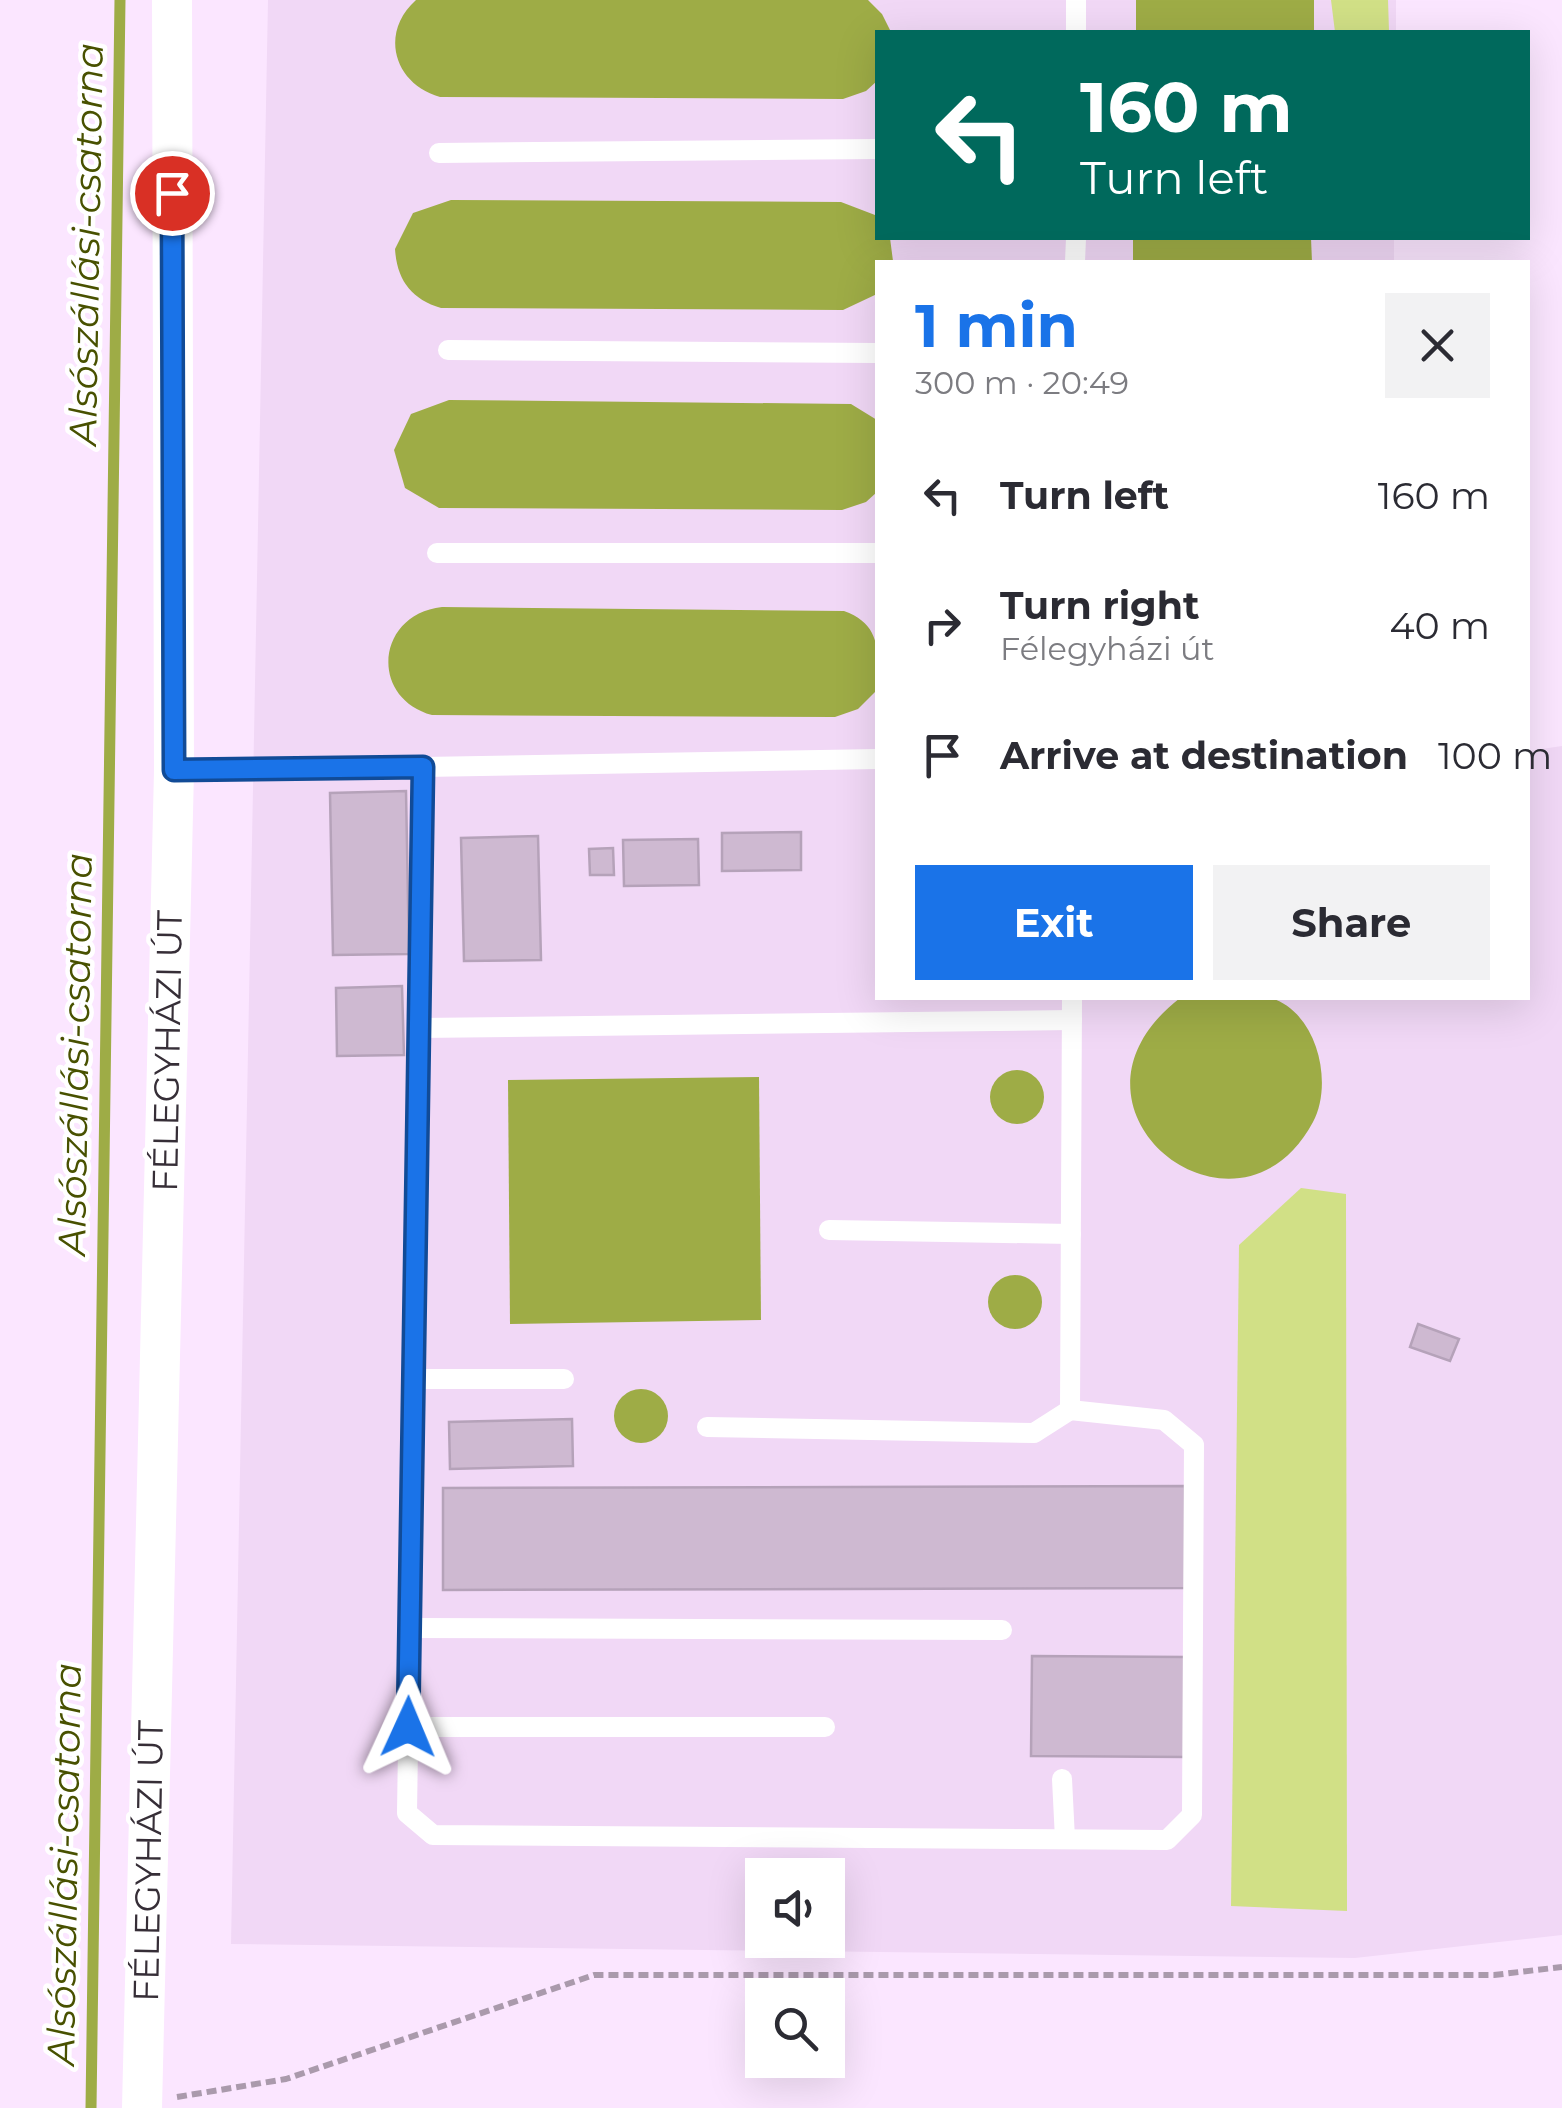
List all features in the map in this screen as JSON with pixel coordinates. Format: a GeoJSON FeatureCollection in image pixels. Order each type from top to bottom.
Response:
{"type":"FeatureCollection","features":[{"type":"Feature","properties":{"kind":"street","name":"FÉLEGYHÁZI ÚT"},"geometry":{"type":"LineString","coordinates":[[142,2105],[174,770],[172,0]]}},
{"type":"Feature","properties":{"kind":"lane"},"geometry":{"type":"LineString","coordinates":[[1076,0],[1076,30]]}},
{"type":"Feature","properties":{"kind":"lane"},"geometry":{"type":"LineString","coordinates":[[439,153],[875,149]]}},
{"type":"Feature","properties":{"kind":"lane"},"geometry":{"type":"LineString","coordinates":[[448,350],[875,354]]}},
{"type":"Feature","properties":{"kind":"lane"},"geometry":{"type":"LineString","coordinates":[[438,553],[875,553]]}},
{"type":"Feature","properties":{"kind":"lane"},"geometry":{"type":"LineString","coordinates":[[174,770],[875,759]]}},
{"type":"Feature","properties":{"kind":"lane"},"geometry":{"type":"LineString","coordinates":[[423,767],[407,1813],[433,1836],[1167,1840],[1192,1816],[1194,1445],[1164,1420],[1070,1410],[1034,1433],[707,1427]]}},
{"type":"Feature","properties":{"kind":"lane"},"geometry":{"type":"LineString","coordinates":[[1070,1410],[1072,1000]]}},
{"type":"Feature","properties":{"kind":"lane"},"geometry":{"type":"LineString","coordinates":[[419,1028],[1072,1020]]}},
{"type":"Feature","properties":{"kind":"lane"},"geometry":{"type":"LineString","coordinates":[[828,1230],[1071,1234]]}},
{"type":"Feature","properties":{"kind":"lane"},"geometry":{"type":"LineString","coordinates":[[414,1379],[564,1379]]}},
{"type":"Feature","properties":{"kind":"lane"},"geometry":{"type":"LineString","coordinates":[[410,1628],[1002,1630]]}},
{"type":"Feature","properties":{"kind":"lane"},"geometry":{"type":"LineString","coordinates":[[408,1727],[825,1726]]}},
{"type":"Feature","properties":{"kind":"lane"},"geometry":{"type":"LineString","coordinates":[[1062,1779],[1064,1839]]}},
{"type":"Feature","properties":{"kind":"path"},"geometry":{"type":"LineString","coordinates":[[142,2105],[286,2079],[594,1975],[1494,1975],[1562,1967]]}},
{"type":"Feature","properties":{"kind":"shaded area"},"geometry":{"type":"Polygon","coordinates":[[[268,0],[1396,0],[1396,30],[875,30],[875,240],[1394,240],[1394,260],[875,260],[875,1000],[1530,1000],[1530,751],[1562,746],[1562,1935],[1355,1958],[845,1952],[845,1858],[745,1858],[745,1950],[231,1944],[268,0]]]}},
{"type":"Feature","properties":{"kind":"shaded area"},"geometry":{"type":"Polygon","coordinates":[[[416,0],[868,0],[882,14],[890,30],[875,30],[875,83],[866,91],[843,99],[440,97],[424,90],[402,69],[395,42],[405,13],[416,0]]]}},
{"type":"Feature","properties":{"kind":"shaded area"},"geometry":{"type":"Polygon","coordinates":[[[1136,0],[1314,0],[1314,30],[1136,30],[1136,0]]]}},
{"type":"Feature","properties":{"kind":"shaded area"},"geometry":{"type":"Polygon","coordinates":[[[1331,0],[1388,0],[1389,30],[1335,30],[1331,0]]]}},
{"type":"Feature","properties":{"kind":"shaded area"},"geometry":{"type":"Polygon","coordinates":[[[451,200],[841,202],[875,215],[875,240],[890,240],[893,260],[875,260],[875,295],[843,310],[441,308],[414,294],[399,270],[395,249],[413,213],[451,200]]]}},
{"type":"Feature","properties":{"kind":"shaded area"},"geometry":{"type":"Polygon","coordinates":[[[1133,240],[1311,240],[1312,260],[1133,260],[1133,240]]]}},
{"type":"Feature","properties":{"kind":"shaded area"},"geometry":{"type":"Polygon","coordinates":[[[449,400],[851,404],[875,419],[875,494],[866,502],[842,510],[439,508],[405,488],[394,450],[411,414],[449,400]]]}},
{"type":"Feature","properties":{"kind":"shaded area"},"geometry":{"type":"Polygon","coordinates":[[[442,607],[844,611],[866,624],[875,640],[875,692],[858,709],[835,717],[432,715],[411,705],[397,692],[390,675],[393,640],[404,624],[420,613],[442,607]]]}},
{"type":"Feature","properties":{"kind":"shaded area"},"geometry":{"type":"Polygon","coordinates":[[[1178,1000],[1275,1000],[1300,1018],[1317,1051],[1322,1088],[1313,1122],[1280,1162],[1240,1178],[1200,1174],[1165,1154],[1140,1123],[1130,1084],[1142,1041],[1178,1000]]]}},
{"type":"Feature","properties":{"kind":"shaded area"},"geometry":{"type":"Polygon","coordinates":[[[1017,1070],[1036,1078],[1044,1097],[1036,1116],[1017,1124],[998,1116],[990,1097],[998,1078],[1017,1070]]]}},
{"type":"Feature","properties":{"kind":"shaded area"},"geometry":{"type":"Polygon","coordinates":[[[759,1077],[761,1320],[510,1324],[508,1080],[759,1077]]]}},
{"type":"Feature","properties":{"kind":"shaded area"},"geometry":{"type":"Polygon","coordinates":[[[1301,1188],[1346,1194],[1347,1911],[1231,1906],[1239,1245],[1301,1188]]]}},
{"type":"Feature","properties":{"kind":"shaded area"},"geometry":{"type":"Polygon","coordinates":[[[1015,1275],[1034,1283],[1042,1302],[1034,1321],[1015,1329],[996,1321],[988,1302],[996,1283],[1015,1275]]]}},
{"type":"Feature","properties":{"kind":"shaded area"},"geometry":{"type":"Polygon","coordinates":[[[641,1389],[660,1397],[668,1416],[660,1435],[641,1443],[622,1435],[614,1416],[622,1397],[641,1389]]]}},
{"type":"Feature","properties":{"kind":"building"},"geometry":{"type":"Polygon","coordinates":[[[406,791],[409,954],[333,955],[330,793],[406,791]]]}},
{"type":"Feature","properties":{"kind":"building"},"geometry":{"type":"Polygon","coordinates":[[[801,832],[801,870],[722,871],[722,833],[801,832]]]}},
{"type":"Feature","properties":{"kind":"building"},"geometry":{"type":"Polygon","coordinates":[[[538,836],[541,960],[464,961],[461,838],[538,836]]]}},
{"type":"Feature","properties":{"kind":"building"},"geometry":{"type":"Polygon","coordinates":[[[698,839],[699,885],[624,886],[623,840],[698,839]]]}},
{"type":"Feature","properties":{"kind":"building"},"geometry":{"type":"Polygon","coordinates":[[[613,848],[614,875],[590,875],[589,849],[613,848]]]}},
{"type":"Feature","properties":{"kind":"building"},"geometry":{"type":"Polygon","coordinates":[[[402,986],[404,1055],[337,1056],[336,988],[402,986]]]}},
{"type":"Feature","properties":{"kind":"building"},"geometry":{"type":"Polygon","coordinates":[[[1418,1324],[1459,1339],[1450,1361],[1410,1347],[1418,1324]]]}},
{"type":"Feature","properties":{"kind":"building"},"geometry":{"type":"Polygon","coordinates":[[[572,1419],[573,1466],[450,1469],[449,1422],[572,1419]]]}},
{"type":"Feature","properties":{"kind":"building"},"geometry":{"type":"Polygon","coordinates":[[[1185,1486],[1185,1588],[443,1590],[443,1488],[1185,1486]]]}},
{"type":"Feature","properties":{"kind":"building"},"geometry":{"type":"Polygon","coordinates":[[[1032,1656],[1186,1657],[1185,1757],[1031,1756],[1032,1656]]]}},
{"type":"Feature","properties":{"kind":"waterway","name":"Alsószállási-csatorna"},"geometry":{"type":"LineString","coordinates":[[91,2108],[120,0]]}},
{"type":"Feature","properties":{"kind":"route"},"geometry":{"type":"LineString","coordinates":[[172,193],[174,770],[423,767],[408,1727]]}}]}
